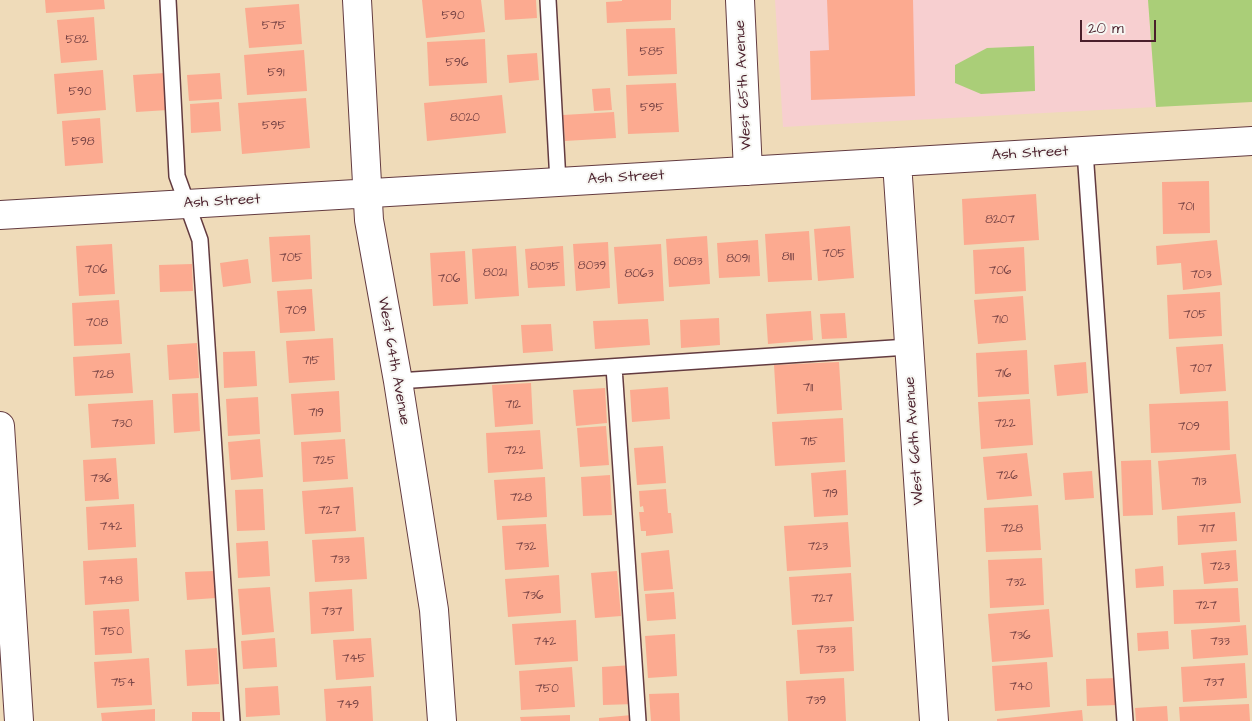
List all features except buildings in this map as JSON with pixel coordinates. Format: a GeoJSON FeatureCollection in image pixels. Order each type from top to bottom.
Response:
{"type":"FeatureCollection","features":[{"type":"Feature","properties":{"kind":"street","name":"West 64th Avenue"},"geometry":{"type":"LineString","coordinates":[[357,0],[369,220],[398,381],[434,610],[442,721]]}},
{"type":"Feature","properties":{"kind":"street","name":"West 65th Avenue"},"geometry":{"type":"LineString","coordinates":[[740,0],[748,171]]}},
{"type":"Feature","properties":{"kind":"street","name":"Ash Street"},"geometry":{"type":"LineString","coordinates":[[0,215],[1252,141]]}},
{"type":"Feature","properties":{"kind":"street","name":"West 66th Avenue"},"geometry":{"type":"LineString","coordinates":[[897,162],[934,721]]}},
{"type":"Feature","properties":{"kind":"street"},"geometry":{"type":"LineString","coordinates":[[0,426],[19,721]]}},
{"type":"Feature","properties":{"kind":"lane"},"geometry":{"type":"LineString","coordinates":[[168,0],[177,176],[200,240],[232,721]]}},
{"type":"Feature","properties":{"kind":"lane"},"geometry":{"type":"LineString","coordinates":[[548,0],[558,182]]}},
{"type":"Feature","properties":{"kind":"lane"},"geometry":{"type":"LineString","coordinates":[[1085,151],[1124,721]]}},
{"type":"Feature","properties":{"kind":"lane"},"geometry":{"type":"LineString","coordinates":[[398,381],[908,347]]}},
{"type":"Feature","properties":{"kind":"lane"},"geometry":{"type":"LineString","coordinates":[[614,367],[638,721]]}},
{"type":"Feature","properties":{"kind":"shaded area"},"geometry":{"type":"Polygon","coordinates":[[[775,0],[1148,0],[1156,107],[783,127],[775,0]]]}},
{"type":"Feature","properties":{"kind":"green space"},"geometry":{"type":"Polygon","coordinates":[[[1148,0],[1252,0],[1252,102],[1156,107],[1148,0]]]}},
{"type":"Feature","properties":{"kind":"green space"},"geometry":{"type":"Polygon","coordinates":[[[1034,46],[1035,91],[981,94],[955,83],[955,65],[987,48],[1034,46]]]}}]}
